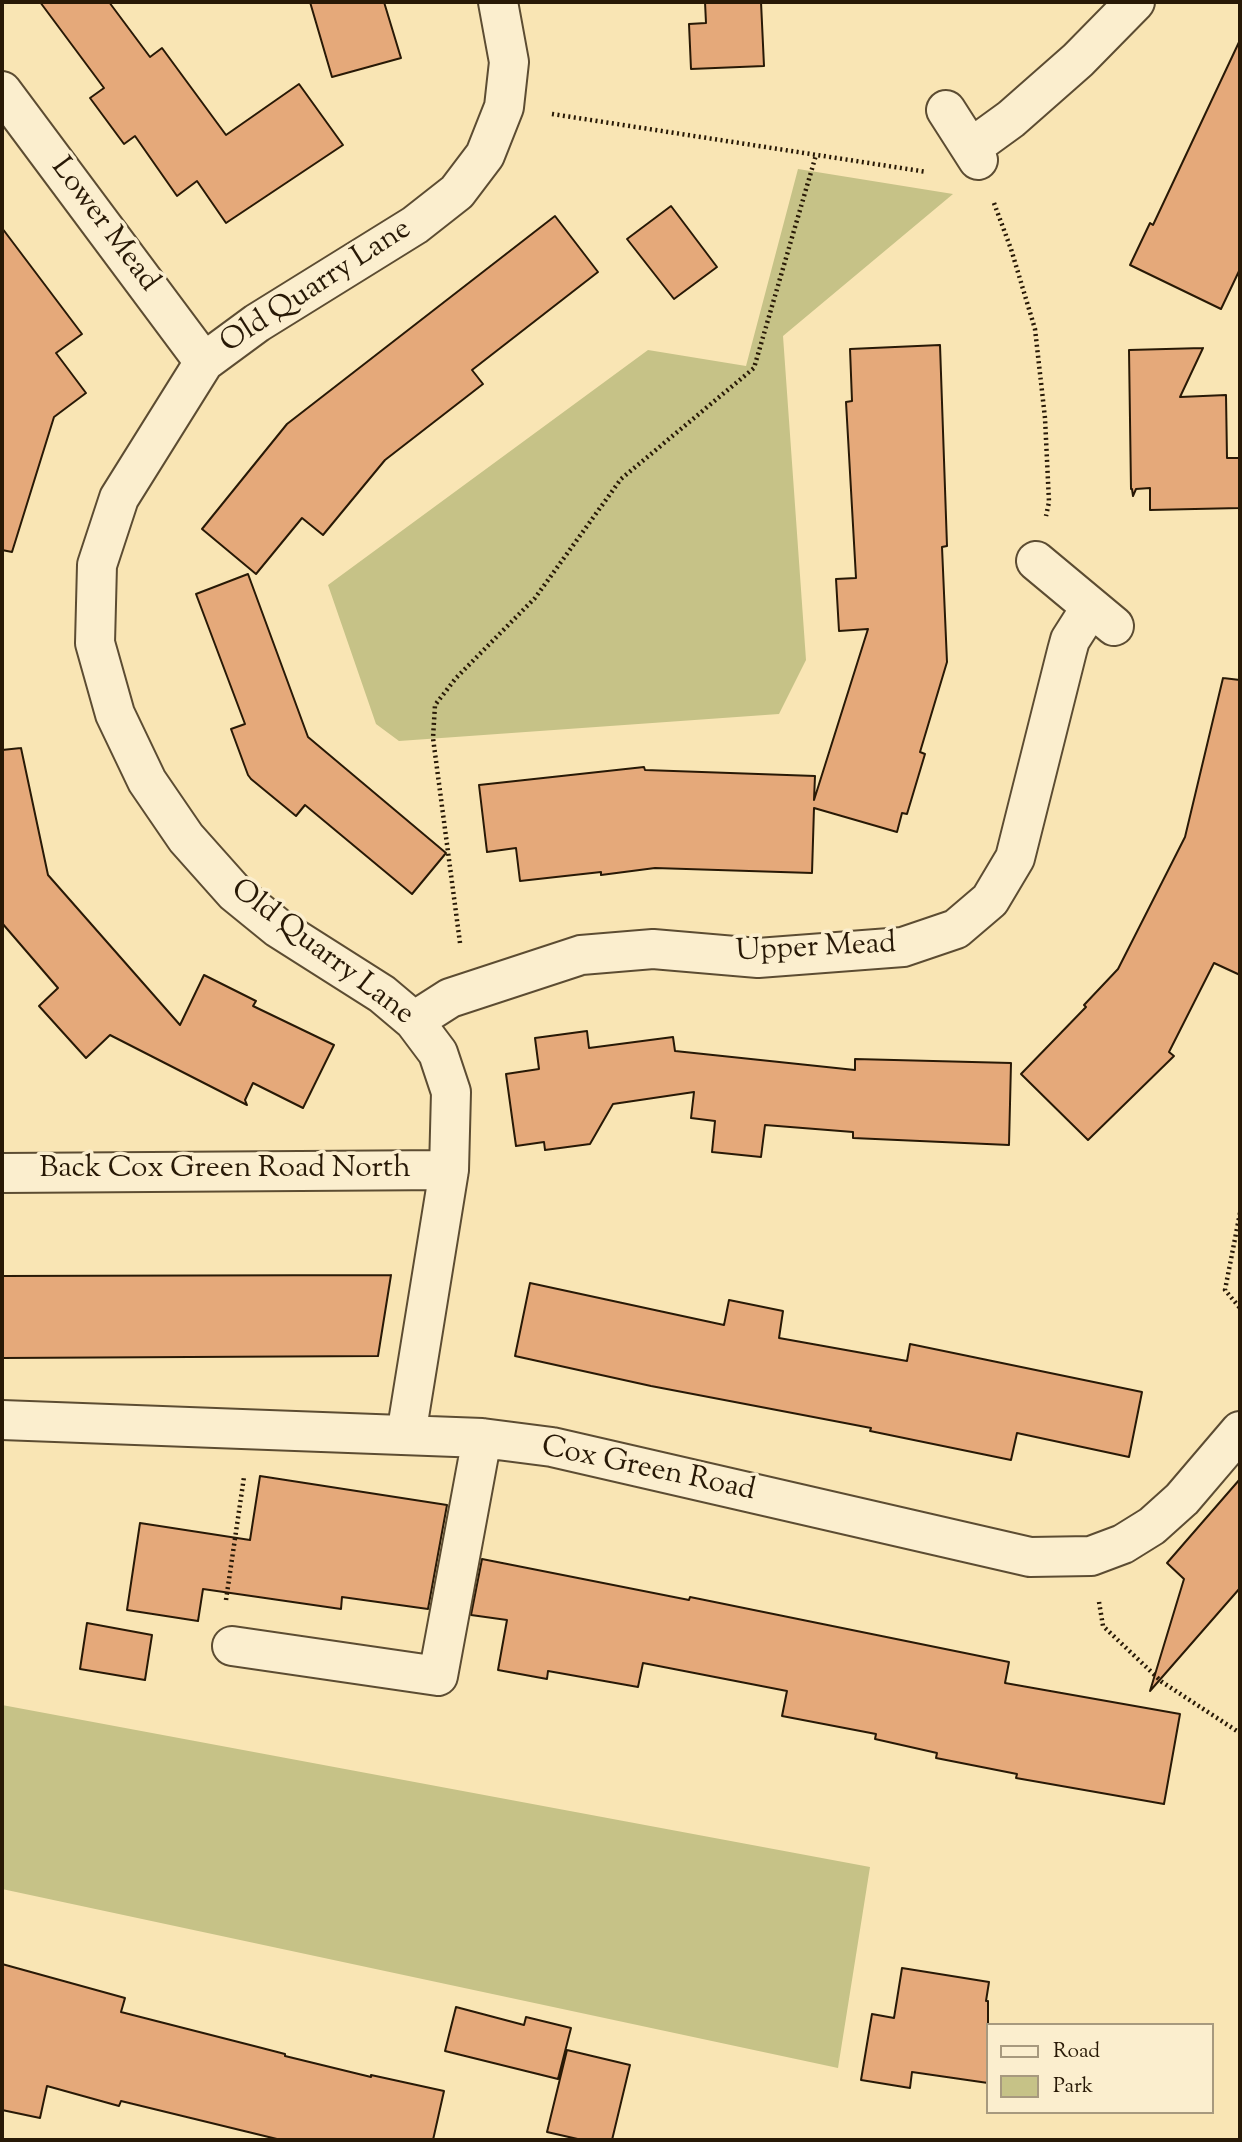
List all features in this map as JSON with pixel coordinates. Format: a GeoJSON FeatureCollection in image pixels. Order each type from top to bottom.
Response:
{"type":"FeatureCollection","features":[{"type":"Feature","properties":{"kind":"street","name":"Old Quarry Lane"},"geometry":{"type":"LineString","coordinates":[[406,1435],[449,1170],[451,1092],[438,1054],[414,1021],[382,994],[278,928],[235,892],[186,838],[148,781],[115,714],[95,643],[97,565],[119,498],[204,362],[257,323],[415,225],[457,192],[485,155],[504,107],[509,62],[498,2]]}},
{"type":"Feature","properties":{"kind":"street"},"geometry":{"type":"LineString","coordinates":[[946,110],[975,154],[1078,60],[1135,2]]}},
{"type":"Feature","properties":{"kind":"street","name":"Lower Mead"},"geometry":{"type":"LineString","coordinates":[[2,91],[204,362]]}},
{"type":"Feature","properties":{"kind":"street","name":"Upper Mead"},"geometry":{"type":"LineString","coordinates":[[414,1021],[450,998],[581,955],[653,949],[758,958],[903,947],[956,929],[990,900],[1015,858],[1070,640],[1103,616],[1036,562]]}},
{"type":"Feature","properties":{"kind":"street","name":"Back Cox Green Road North"},"geometry":{"type":"LineString","coordinates":[[2,1173],[449,1170]]}},
{"type":"Feature","properties":{"kind":"street","name":"Cox Green Road"},"geometry":{"type":"LineString","coordinates":[[2,1420],[482,1438],[552,1447],[1030,1557],[1091,1556],[1123,1544],[1152,1526],[1182,1499],[1240,1431]]}},
{"type":"Feature","properties":{"kind":"street"},"geometry":{"type":"LineString","coordinates":[[232,1646],[438,1676],[482,1438]]}},
{"type":"Feature","properties":{"kind":"path"},"geometry":{"type":"LineString","coordinates":[[504,107],[939,174],[975,154],[1011,250],[1035,329],[1045,418],[1049,502],[1036,562]]}},
{"type":"Feature","properties":{"kind":"path"},"geometry":{"type":"LineString","coordinates":[[467,992],[433,738],[435,705],[456,678],[535,597],[621,479],[754,368],[816,155]]}},
{"type":"Feature","properties":{"kind":"path"},"geometry":{"type":"LineString","coordinates":[[1240,1213],[1225,1290],[1240,1308]]}},
{"type":"Feature","properties":{"kind":"path"},"geometry":{"type":"LineString","coordinates":[[232,1646],[224,1614],[251,1429]]}},
{"type":"Feature","properties":{"kind":"path"},"geometry":{"type":"LineString","coordinates":[[1091,1556],[1103,1626],[1162,1682],[1240,1733]]}},
{"type":"Feature","properties":{"kind":"green space"},"geometry":{"type":"Polygon","coordinates":[[[798,169],[953,194],[783,336],[806,660],[779,714],[399,741],[376,724],[328,585],[648,350],[746,366],[798,169]]]}},
{"type":"Feature","properties":{"kind":"green space"},"geometry":{"type":"Polygon","coordinates":[[[2,1705],[870,1867],[838,2068],[2,1889],[2,1705]]]}},
{"type":"Feature","properties":{"kind":"building"},"geometry":{"type":"Polygon","coordinates":[[[40,2],[109,2],[150,57],[162,48],[226,135],[299,84],[343,145],[226,223],[197,181],[177,196],[135,136],[124,144],[90,98],[104,88],[40,2]]]}},
{"type":"Feature","properties":{"kind":"building"},"geometry":{"type":"Polygon","coordinates":[[[310,2],[384,2],[401,58],[332,77],[310,2]]]}},
{"type":"Feature","properties":{"kind":"building"},"geometry":{"type":"Polygon","coordinates":[[[705,2],[761,2],[764,66],[691,69],[689,24],[706,23],[705,2]]]}},
{"type":"Feature","properties":{"kind":"building"},"geometry":{"type":"Polygon","coordinates":[[[1240,40],[1240,269],[1221,309],[1130,265],[1150,223],[1153,225],[1240,40]]]}},
{"type":"Feature","properties":{"kind":"building"},"geometry":{"type":"Polygon","coordinates":[[[671,206],[717,267],[674,299],[627,239],[671,206]]]}},
{"type":"Feature","properties":{"kind":"building"},"geometry":{"type":"Polygon","coordinates":[[[555,216],[598,272],[472,370],[483,384],[385,460],[323,535],[302,518],[256,574],[202,529],[287,424],[555,216]]]}},
{"type":"Feature","properties":{"kind":"building"},"geometry":{"type":"Polygon","coordinates":[[[2,228],[82,334],[56,353],[86,393],[54,417],[12,552],[2,550],[2,228]]]}},
{"type":"Feature","properties":{"kind":"building"},"geometry":{"type":"Polygon","coordinates":[[[940,345],[947,546],[942,547],[947,662],[920,752],[925,754],[907,814],[902,813],[897,832],[814,808],[812,873],[655,868],[520,881],[516,848],[487,852],[479,785],[644,767],[645,770],[815,776],[814,800],[868,629],[839,631],[836,579],[856,578],[846,402],[852,401],[850,349],[940,345]]]}},
{"type":"Feature","properties":{"kind":"building"},"geometry":{"type":"Polygon","coordinates":[[[1203,348],[1180,397],[1226,395],[1227,458],[1240,458],[1240,508],[1150,510],[1150,488],[1136,489],[1133,496],[1131,489],[1129,350],[1203,348]]]}},
{"type":"Feature","properties":{"kind":"building"},"geometry":{"type":"Polygon","coordinates":[[[248,574],[308,737],[446,853],[412,894],[305,805],[296,816],[248,775],[231,729],[245,724],[196,594],[248,574]]]}},
{"type":"Feature","properties":{"kind":"building"},"geometry":{"type":"Polygon","coordinates":[[[1223,678],[1240,680],[1240,975],[1214,963],[1169,1052],[1174,1056],[1088,1140],[1021,1074],[1086,1007],[1084,1005],[1118,969],[1185,837],[1223,678]]]}},
{"type":"Feature","properties":{"kind":"building"},"geometry":{"type":"Polygon","coordinates":[[[21,748],[48,875],[180,1025],[204,975],[256,1001],[253,1006],[334,1045],[303,1108],[253,1083],[245,1100],[247,1105],[110,1035],[86,1058],[39,1006],[58,988],[2,923],[2,750],[21,748]]]}},
{"type":"Feature","properties":{"kind":"building"},"geometry":{"type":"Polygon","coordinates":[[[587,1031],[589,1048],[673,1037],[675,1051],[855,1070],[855,1059],[1011,1063],[1009,1145],[853,1138],[853,1132],[765,1125],[761,1157],[712,1152],[715,1121],[691,1118],[694,1092],[613,1104],[590,1144],[545,1150],[544,1142],[516,1146],[506,1074],[539,1069],[535,1038],[587,1031]]]}},
{"type":"Feature","properties":{"kind":"building"},"geometry":{"type":"Polygon","coordinates":[[[391,1275],[378,1356],[2,1358],[2,1276],[391,1275]]]}},
{"type":"Feature","properties":{"kind":"building"},"geometry":{"type":"Polygon","coordinates":[[[530,1283],[724,1325],[729,1300],[783,1311],[779,1338],[907,1361],[910,1344],[1142,1392],[1129,1457],[1017,1433],[1011,1460],[870,1431],[871,1428],[651,1386],[515,1356],[530,1283]]]}},
{"type":"Feature","properties":{"kind":"building"},"geometry":{"type":"Polygon","coordinates":[[[260,1476],[447,1505],[428,1609],[342,1597],[341,1609],[203,1589],[198,1621],[127,1610],[140,1523],[250,1540],[260,1476]]]}},
{"type":"Feature","properties":{"kind":"building"},"geometry":{"type":"Polygon","coordinates":[[[1240,1479],[1240,1588],[1150,1691],[1184,1579],[1167,1563],[1240,1479]]]}},
{"type":"Feature","properties":{"kind":"building"},"geometry":{"type":"Polygon","coordinates":[[[482,1559],[689,1600],[690,1597],[1009,1662],[1005,1683],[1180,1714],[1164,1804],[1016,1778],[1017,1774],[936,1758],[937,1753],[875,1739],[876,1734],[782,1716],[787,1691],[643,1663],[638,1687],[548,1671],[547,1679],[498,1670],[507,1620],[471,1615],[482,1559]]]}},
{"type":"Feature","properties":{"kind":"building"},"geometry":{"type":"Polygon","coordinates":[[[87,1623],[152,1635],[145,1680],[80,1669],[87,1623]]]}},
{"type":"Feature","properties":{"kind":"building"},"geometry":{"type":"Polygon","coordinates":[[[2,1964],[125,1998],[121,2012],[285,2056],[444,2091],[433,2140],[281,2140],[121,2101],[119,2106],[47,2086],[40,2118],[2,2110],[2,1964]]]}},
{"type":"Feature","properties":{"kind":"building"},"geometry":{"type":"Polygon","coordinates":[[[902,1968],[989,1982],[986,2001],[986,2083],[912,2072],[910,2088],[861,2080],[872,2014],[894,2018],[902,1968]]]}},
{"type":"Feature","properties":{"kind":"building"},"geometry":{"type":"Polygon","coordinates":[[[456,2007],[524,2025],[526,2017],[571,2028],[558,2079],[445,2051],[456,2007]]]}},
{"type":"Feature","properties":{"kind":"building"},"geometry":{"type":"Polygon","coordinates":[[[567,2050],[630,2065],[612,2140],[582,2140],[547,2132],[567,2050]]]}}]}
